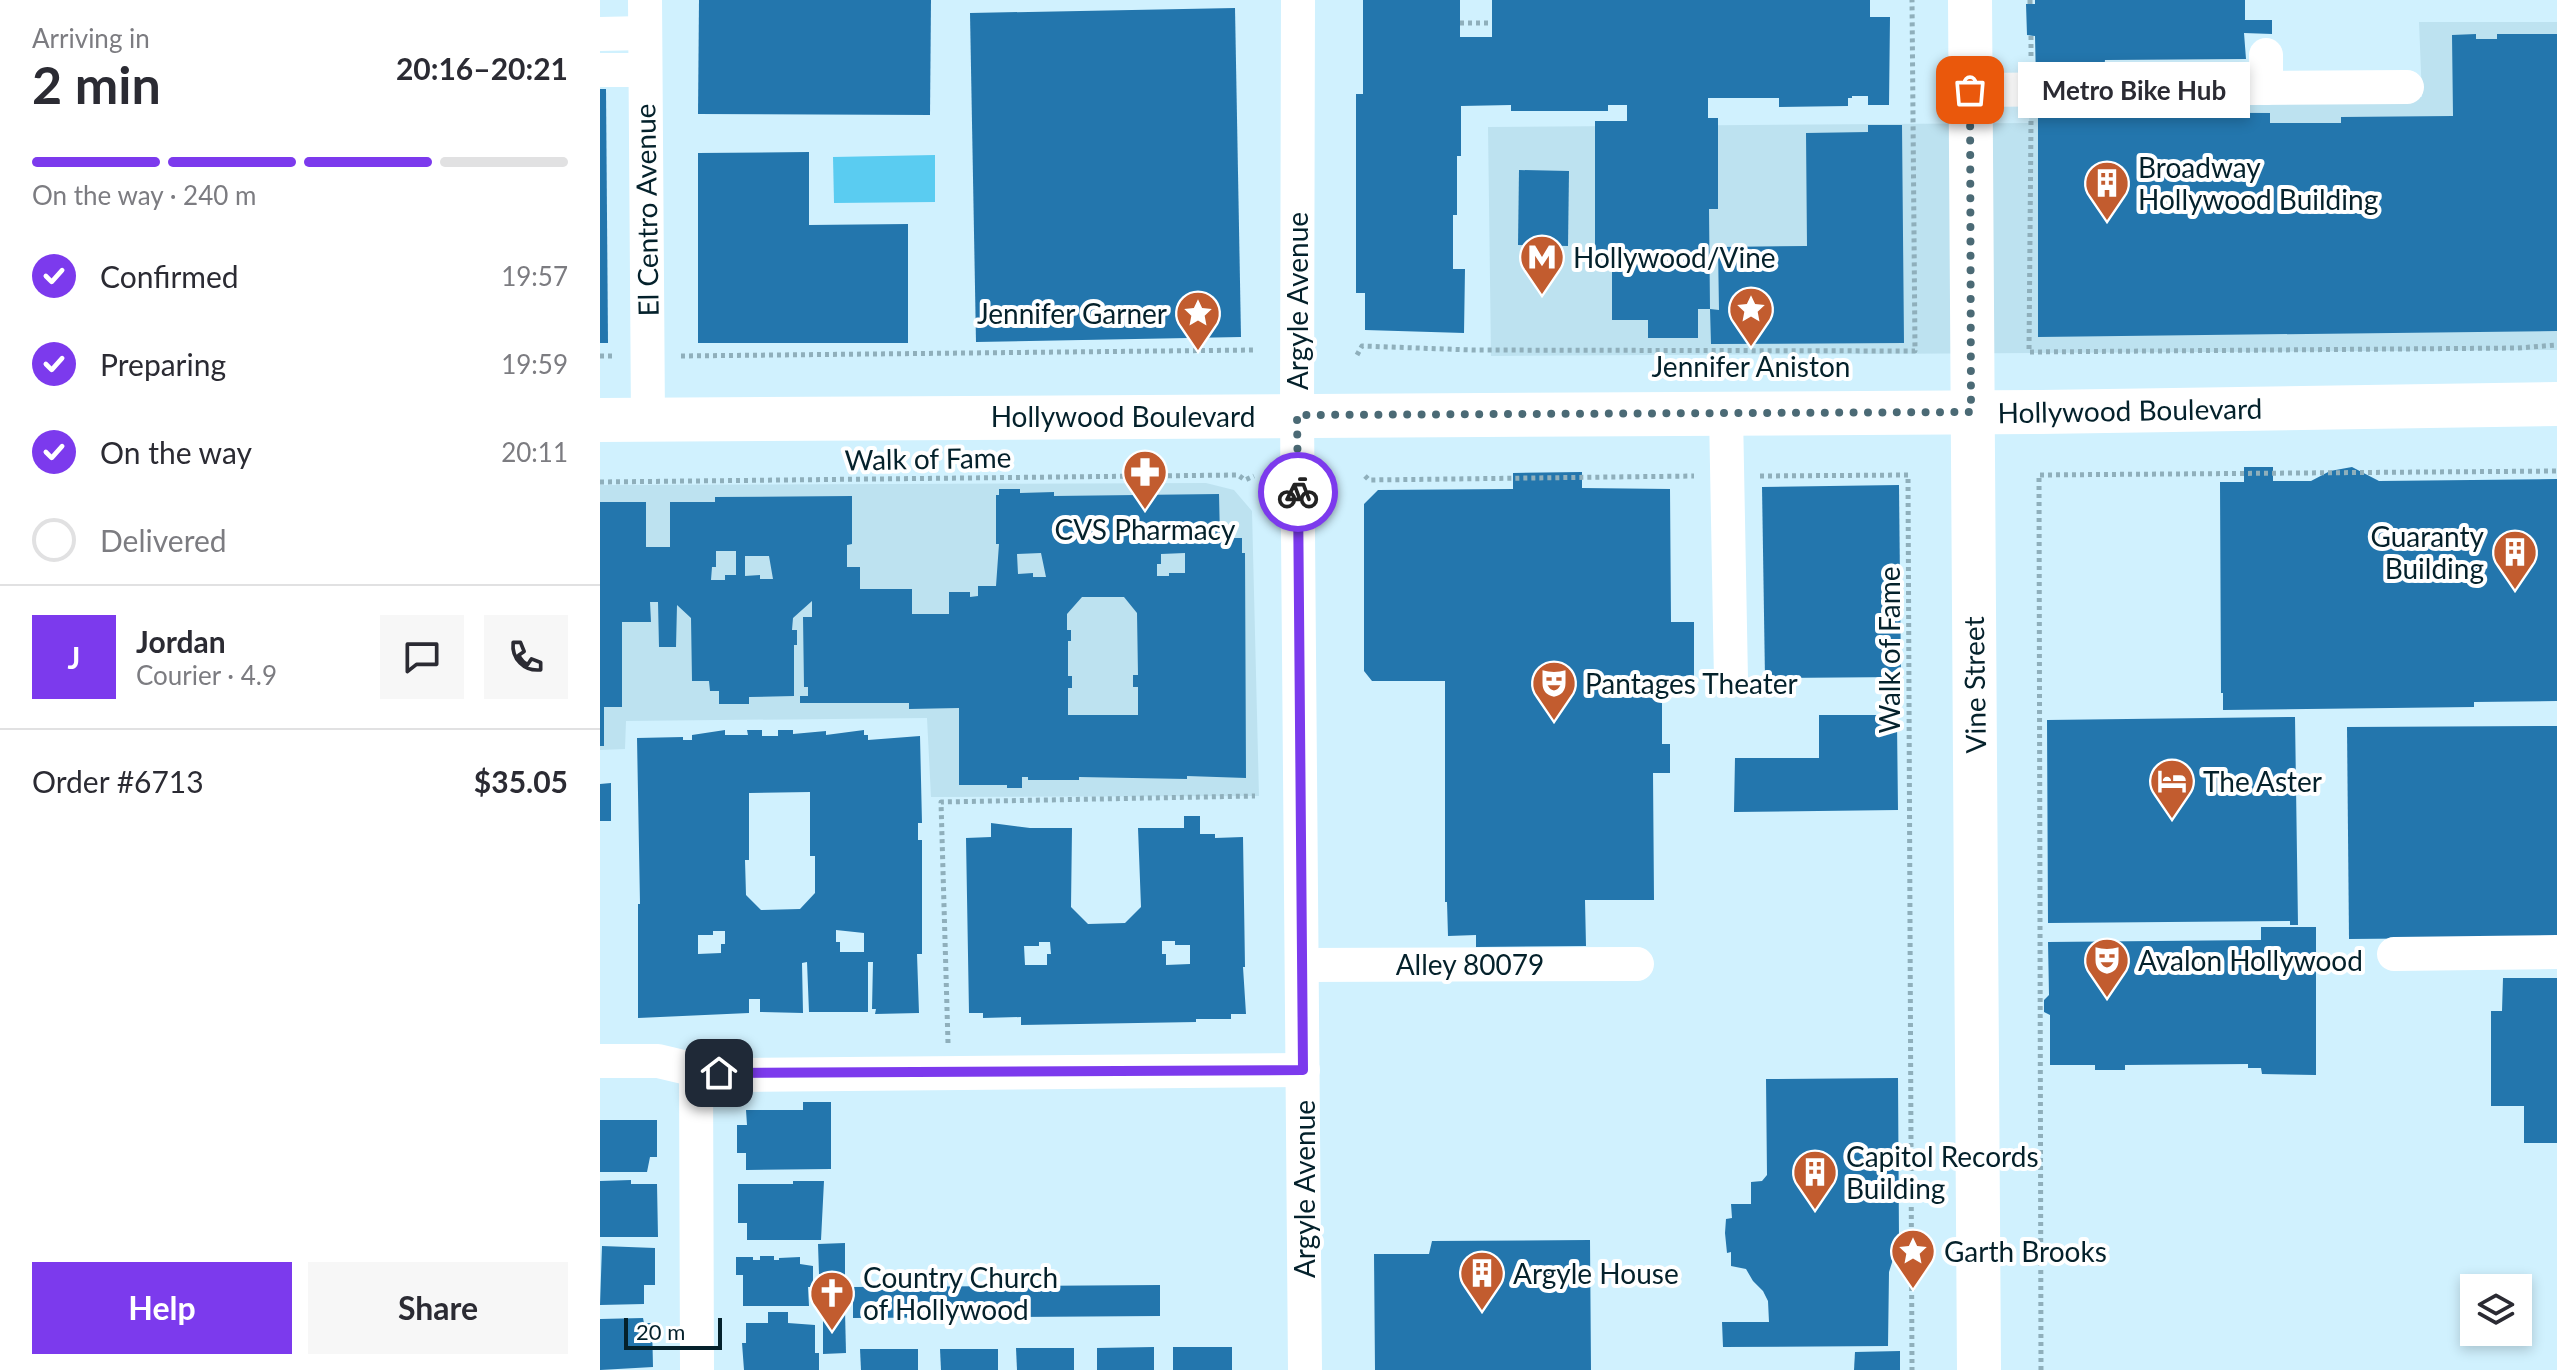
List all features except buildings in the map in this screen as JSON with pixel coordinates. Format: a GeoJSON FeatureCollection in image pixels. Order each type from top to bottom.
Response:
{"type":"FeatureCollection","features":[{"type":"Feature","properties":{"kind":"main road","name":"Vine Street"},"geometry":{"type":"LineString","coordinates":[[1970,0],[1979,1370]]}},
{"type":"Feature","properties":{"kind":"main road","name":"Hollywood Boulevard"},"geometry":{"type":"LineString","coordinates":[[600,420],[1971,412],[2557,404]]}},
{"type":"Feature","properties":{"kind":"street","name":"Argyle Avenue"},"geometry":{"type":"LineString","coordinates":[[1298,0],[1297,415],[1305,1370]]}},
{"type":"Feature","properties":{"kind":"street"},"geometry":{"type":"LineString","coordinates":[[600,34],[644,16]]}},
{"type":"Feature","properties":{"kind":"street","name":"El Centro Avenue"},"geometry":{"type":"LineString","coordinates":[[644,16],[648,419]]}},
{"type":"Feature","properties":{"kind":"street"},"geometry":{"type":"LineString","coordinates":[[600,70],[644,70]]}},
{"type":"Feature","properties":{"kind":"street"},"geometry":{"type":"LineString","coordinates":[[1970,90],[2031,89],[2266,72],[2407,87]]}},
{"type":"Feature","properties":{"kind":"street"},"geometry":{"type":"LineString","coordinates":[[1726,413],[1731,680]]}},
{"type":"Feature","properties":{"kind":"street"},"geometry":{"type":"LineString","coordinates":[[2394,954],[2557,952]]}},
{"type":"Feature","properties":{"kind":"street","name":"Alley 80079"},"geometry":{"type":"LineString","coordinates":[[1302,965],[1637,964]]}},
{"type":"Feature","properties":{"kind":"street"},"geometry":{"type":"LineString","coordinates":[[600,1061],[658,1061],[696,1070],[741,1075],[1303,1070]]}},
{"type":"Feature","properties":{"kind":"street"},"geometry":{"type":"LineString","coordinates":[[696,1070],[697,1370]]}},
{"type":"Feature","properties":{"kind":"path"},"geometry":{"type":"LineString","coordinates":[[1357,355],[1362,346],[1472,350],[1915,351],[1912,0]]}},
{"type":"Feature","properties":{"kind":"path"},"geometry":{"type":"LineString","coordinates":[[1460,23],[1492,23]]}},
{"type":"Feature","properties":{"kind":"path"},"geometry":{"type":"LineString","coordinates":[[2031,36],[2029,352],[2518,348],[2557,345]]}},
{"type":"Feature","properties":{"kind":"path"},"geometry":{"type":"LineString","coordinates":[[689,356],[1256,350]]}},
{"type":"Feature","properties":{"kind":"path"},"geometry":{"type":"LineString","coordinates":[[600,356],[621,356]]}},
{"type":"Feature","properties":{"kind":"path"},"geometry":{"type":"LineString","coordinates":[[2041,1370],[2039,475],[2557,471]]}},
{"type":"Feature","properties":{"kind":"path","name":"Walk of Fame"},"geometry":{"type":"LineString","coordinates":[[600,482],[1238,475],[1245,480],[1254,476]]}},
{"type":"Feature","properties":{"kind":"path","name":"Walk of Fame"},"geometry":{"type":"LineString","coordinates":[[1365,476],[1369,480],[1908,475],[1912,1370]]}},
{"type":"Feature","properties":{"kind":"path"},"geometry":{"type":"LineString","coordinates":[[948,1046],[941,802],[1255,796]]}},
{"type":"Feature","properties":{"kind":"shaded area"},"geometry":{"type":"Polygon","coordinates":[[[2419,22],[2557,22],[2557,350],[1491,356],[1488,127],[2029,123],[2030,98],[2422,97],[2419,22]]]}},
{"type":"Feature","properties":{"kind":"shaded area"},"geometry":{"type":"Polygon","coordinates":[[[1206,483],[1234,490],[1252,511],[1259,796],[931,797],[927,718],[626,721],[625,749],[600,750],[600,485],[1206,483]]]}},
{"type":"Feature","properties":{"kind":"water"},"geometry":{"type":"Polygon","coordinates":[[[935,155],[935,202],[834,203],[833,157],[935,155]]]}},
{"type":"Feature","properties":{"kind":"way so far"},"geometry":{"type":"LineString","coordinates":[[1298,492],[1297,415],[1971,412],[1970,90]]}},
{"type":"Feature","properties":{"kind":"place","name":"Metro Bike Hub"},"geometry":{"type":"Point","coordinates":[1970,90]}},
{"type":"Feature","properties":{"kind":"place","name":"Broadway Hollywood Building"},"geometry":{"type":"Point","coordinates":[2107,222]}},
{"type":"Feature","properties":{"kind":"place","name":"Hollywood/Vine"},"geometry":{"type":"Point","coordinates":[1542,296]}},
{"type":"Feature","properties":{"kind":"place","name":"Jennifer Aniston"},"geometry":{"type":"Point","coordinates":[1751,348]}},
{"type":"Feature","properties":{"kind":"place","name":"Jennifer Garner"},"geometry":{"type":"Point","coordinates":[1198,352]}},
{"type":"Feature","properties":{"kind":"place","name":"CVS Pharmacy"},"geometry":{"type":"Point","coordinates":[1145,511]}},
{"type":"Feature","properties":{"kind":"place","name":"Guaranty Building"},"geometry":{"type":"Point","coordinates":[2515,591]}},
{"type":"Feature","properties":{"kind":"place","name":"Pantages Theater"},"geometry":{"type":"Point","coordinates":[1554,722]}},
{"type":"Feature","properties":{"kind":"place","name":"The Aster"},"geometry":{"type":"Point","coordinates":[2172,820]}},
{"type":"Feature","properties":{"kind":"place","name":"Avalon Hollywood"},"geometry":{"type":"Point","coordinates":[2107,999]}},
{"type":"Feature","properties":{"kind":"place","name":"Capitol Records Building"},"geometry":{"type":"Point","coordinates":[1815,1211]}},
{"type":"Feature","properties":{"kind":"place","name":"Garth Brooks"},"geometry":{"type":"Point","coordinates":[1913,1290]}},
{"type":"Feature","properties":{"kind":"place","name":"Argyle House"},"geometry":{"type":"Point","coordinates":[1482,1312]}},
{"type":"Feature","properties":{"kind":"place","name":"Country Church of Hollywood"},"geometry":{"type":"Point","coordinates":[832,1332]}},
{"type":"Feature","properties":{"kind":"route"},"geometry":{"type":"LineString","coordinates":[[719,1073],[1303,1070],[1298,492]]}}]}
